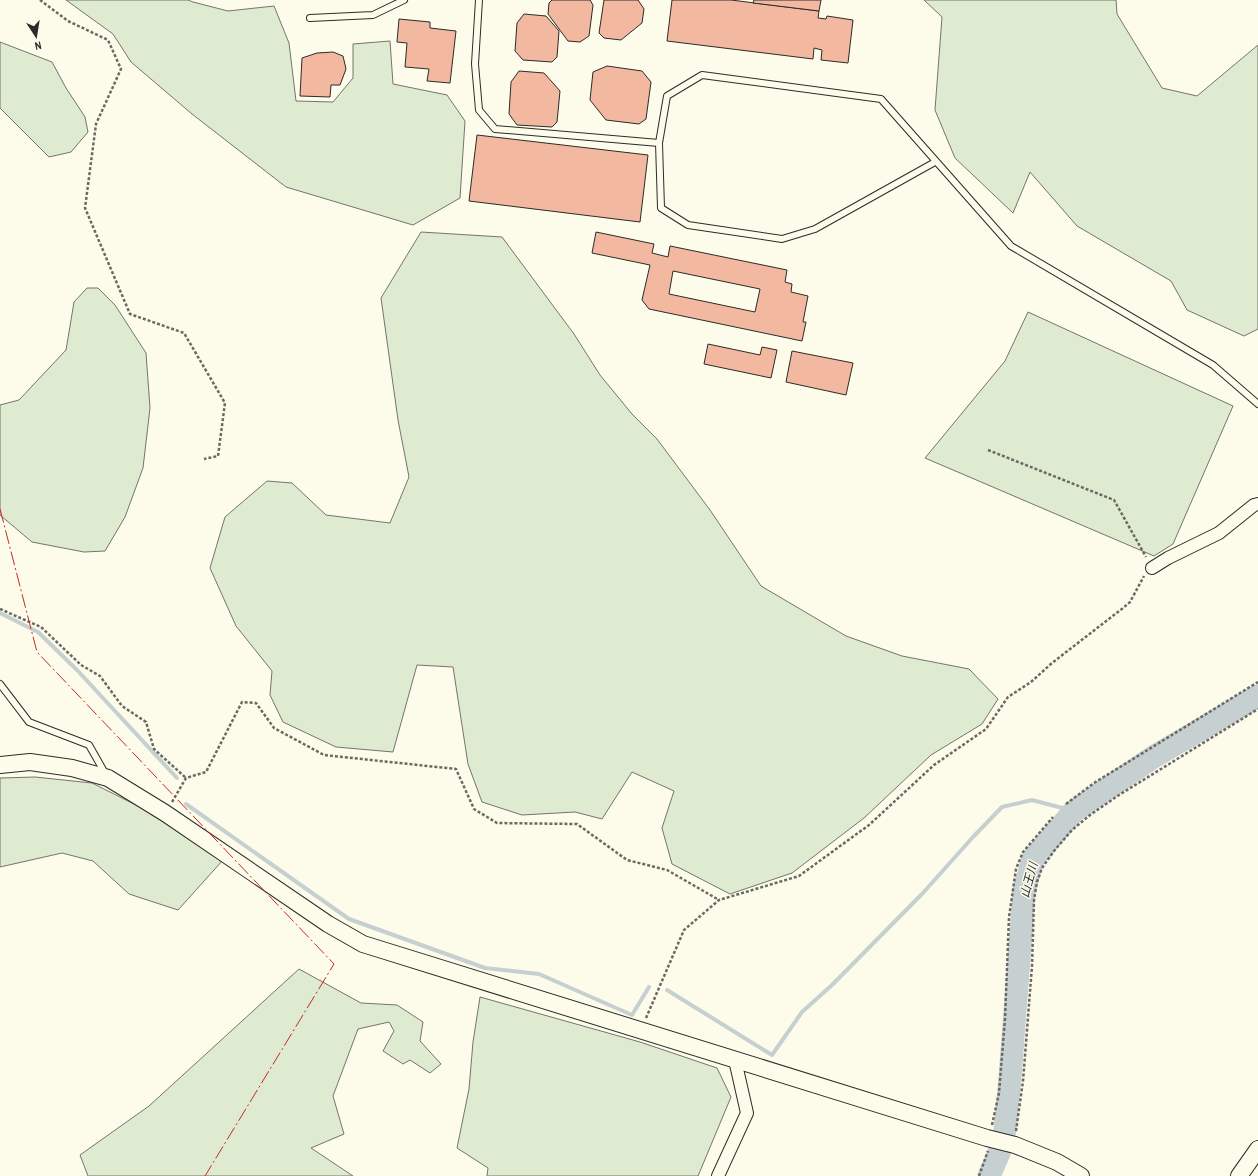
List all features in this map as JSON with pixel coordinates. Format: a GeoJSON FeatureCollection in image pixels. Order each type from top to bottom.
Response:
{"type":"FeatureCollection","features":[{"type":"Feature","properties":{"kind":"street"},"geometry":{"type":"LineString","coordinates":[[1152,568],[1168,558],[1219,533],[1254,505],[1258,504]]}},
{"type":"Feature","properties":{"kind":"street"},"geometry":{"type":"LineString","coordinates":[[0,765],[30,762],[72,768],[108,778],[165,812],[328,924],[363,944],[989,1139],[1015,1145],[1057,1162],[1081,1176]]}},
{"type":"Feature","properties":{"kind":"street"},"geometry":{"type":"LineString","coordinates":[[718,1176],[746,1113],[735,1060]]}},
{"type":"Feature","properties":{"kind":"street"},"geometry":{"type":"LineString","coordinates":[[1239,1176],[1258,1149]]}},
{"type":"Feature","properties":{"kind":"lane"},"geometry":{"type":"LineString","coordinates":[[310,18],[374,15],[404,0]]}},
{"type":"Feature","properties":{"kind":"lane"},"geometry":{"type":"LineString","coordinates":[[479,0],[475,64],[479,110],[495,129],[659,143]]}},
{"type":"Feature","properties":{"kind":"lane"},"geometry":{"type":"LineString","coordinates":[[935,162],[815,229],[782,239],[688,225],[661,208],[659,143],[667,96],[702,75],[881,99],[1010,246],[1213,365],[1258,404]]}},
{"type":"Feature","properties":{"kind":"lane"},"geometry":{"type":"LineString","coordinates":[[0,684],[29,722],[89,745],[108,778]]}},
{"type":"Feature","properties":{"kind":"path"},"geometry":{"type":"LineString","coordinates":[[40,0],[68,21],[108,40],[121,69],[96,124],[85,208],[130,314],[184,333],[225,403],[218,456],[204,459]]}},
{"type":"Feature","properties":{"kind":"path"},"geometry":{"type":"LineString","coordinates":[[640,1030],[684,930],[719,900],[799,876],[869,825],[934,765],[986,729],[1008,697],[1031,682],[1052,663],[1130,602],[1144,576],[1152,568],[1114,500],[988,450]]}},
{"type":"Feature","properties":{"kind":"path"},"geometry":{"type":"LineString","coordinates":[[0,609],[41,627],[81,666],[100,676],[122,706],[146,722],[154,749],[186,778]]}},
{"type":"Feature","properties":{"kind":"path"},"geometry":{"type":"LineString","coordinates":[[1066,804],[1094,783],[1258,682]]}},
{"type":"Feature","properties":{"kind":"path"},"geometry":{"type":"LineString","coordinates":[[165,812],[186,778],[206,772],[242,702],[256,703],[274,728],[324,756],[456,769],[474,808],[497,823],[577,824],[626,860],[667,870],[719,900]]}},
{"type":"Feature","properties":{"kind":"path"},"geometry":{"type":"LineString","coordinates":[[1015,1145],[1026,1044],[1032,966],[1034,900],[1037,882],[1042,868],[1072,830],[1090,815],[1125,791],[1258,709]]}},
{"type":"Feature","properties":{"kind":"path"},"geometry":{"type":"LineString","coordinates":[[979,1176],[999,1093],[1005,1019],[1009,917],[1016,869],[1023,852],[1053,817]]}},
{"type":"Feature","properties":{"kind":"green space"},"geometry":{"type":"Polygon","coordinates":[[[66,0],[188,0],[228,11],[274,6],[289,43],[296,101],[333,102],[353,78],[353,44],[390,41],[393,84],[447,95],[465,121],[460,198],[413,225],[286,187],[192,114],[131,62],[113,34],[66,0]]]}},
{"type":"Feature","properties":{"kind":"green space"},"geometry":{"type":"Polygon","coordinates":[[[924,0],[1116,0],[1117,14],[1162,88],[1197,96],[1258,45],[1258,329],[1244,336],[1187,310],[1171,281],[1077,226],[1030,172],[1013,213],[955,158],[935,110],[942,17],[924,0]]]}},
{"type":"Feature","properties":{"kind":"green space"},"geometry":{"type":"Polygon","coordinates":[[[0,42],[52,62],[66,88],[85,117],[88,132],[71,152],[49,157],[0,108],[0,42]]]}},
{"type":"Feature","properties":{"kind":"green space"},"geometry":{"type":"Polygon","coordinates":[[[421,232],[502,237],[574,334],[600,375],[632,414],[657,439],[710,510],[761,586],[846,636],[902,656],[969,669],[998,699],[982,724],[931,755],[864,818],[792,873],[730,894],[672,864],[662,828],[674,791],[632,772],[602,819],[575,812],[522,815],[482,802],[468,764],[453,667],[417,665],[393,752],[336,747],[283,722],[270,695],[272,671],[236,626],[210,568],[225,517],[267,481],[292,483],[326,515],[390,523],[409,477],[398,420],[381,298],[421,232]]]}},
{"type":"Feature","properties":{"kind":"green space"},"geometry":{"type":"Polygon","coordinates":[[[87,288],[98,288],[115,305],[146,353],[150,408],[143,468],[125,517],[105,551],[84,552],[32,542],[0,515],[0,405],[19,400],[66,350],[74,302],[87,288]]]}},
{"type":"Feature","properties":{"kind":"green space"},"geometry":{"type":"Polygon","coordinates":[[[1028,312],[1233,406],[1173,544],[1154,556],[925,458],[1005,361],[1028,312]]]}},
{"type":"Feature","properties":{"kind":"green space"},"geometry":{"type":"Polygon","coordinates":[[[35,777],[92,783],[140,807],[223,860],[178,910],[129,894],[93,861],[62,853],[0,867],[0,778],[35,777]]]}},
{"type":"Feature","properties":{"kind":"green space"},"geometry":{"type":"Polygon","coordinates":[[[299,969],[361,1003],[397,1005],[423,1022],[420,1041],[441,1064],[430,1073],[410,1060],[403,1064],[383,1051],[394,1031],[389,1022],[358,1029],[333,1096],[344,1134],[311,1148],[353,1176],[88,1176],[80,1155],[149,1106],[299,969]]]}},
{"type":"Feature","properties":{"kind":"green space"},"geometry":{"type":"Polygon","coordinates":[[[480,997],[640,1042],[717,1068],[731,1097],[698,1176],[487,1176],[488,1168],[457,1148],[469,1089],[473,1042],[480,997]]]}},
{"type":"Feature","properties":{"kind":"building"},"geometry":{"type":"Polygon","coordinates":[[[552,0],[590,0],[593,5],[589,36],[580,42],[568,41],[548,14],[549,3],[552,0]]]}},
{"type":"Feature","properties":{"kind":"building"},"geometry":{"type":"Polygon","coordinates":[[[604,0],[638,0],[644,9],[642,23],[621,40],[604,38],[599,33],[604,0]]]}},
{"type":"Feature","properties":{"kind":"building"},"geometry":{"type":"Polygon","coordinates":[[[672,0],[731,0],[819,11],[818,18],[826,19],[827,16],[853,20],[848,63],[821,60],[822,50],[814,48],[813,59],[667,41],[672,0]]]}},
{"type":"Feature","properties":{"kind":"building"},"geometry":{"type":"Polygon","coordinates":[[[754,0],[821,0],[819,11],[753,3],[754,0]]]}},
{"type":"Feature","properties":{"kind":"building"},"geometry":{"type":"Polygon","coordinates":[[[524,14],[546,16],[559,31],[557,57],[552,62],[523,60],[515,51],[517,23],[524,14]]]}},
{"type":"Feature","properties":{"kind":"building"},"geometry":{"type":"Polygon","coordinates":[[[399,19],[430,22],[430,28],[456,31],[450,83],[427,81],[429,69],[405,67],[407,43],[397,42],[399,19]]]}},
{"type":"Feature","properties":{"kind":"building"},"geometry":{"type":"Polygon","coordinates":[[[333,52],[343,56],[346,69],[340,85],[331,85],[330,97],[300,96],[302,58],[317,53],[333,52]]]}},
{"type":"Feature","properties":{"kind":"building"},"geometry":{"type":"Polygon","coordinates":[[[607,66],[642,71],[651,82],[646,119],[639,124],[606,120],[590,100],[593,72],[607,66]]]}},
{"type":"Feature","properties":{"kind":"building"},"geometry":{"type":"Polygon","coordinates":[[[519,71],[544,73],[560,91],[557,122],[552,127],[517,125],[509,114],[511,82],[519,71]]]}},
{"type":"Feature","properties":{"kind":"building"},"geometry":{"type":"Polygon","coordinates":[[[477,135],[648,155],[640,222],[469,201],[477,135]]]}},
{"type":"Feature","properties":{"kind":"building"},"geometry":{"type":"Polygon","coordinates":[[[596,232],[654,244],[652,253],[668,257],[670,246],[787,270],[785,282],[792,284],[791,292],[808,296],[803,322],[806,322],[802,341],[649,309],[642,300],[650,265],[592,253],[596,232]],[[673,271],[669,294],[755,312],[760,289],[673,271]]]}},
{"type":"Feature","properties":{"kind":"building"},"geometry":{"type":"Polygon","coordinates":[[[708,344],[760,355],[762,347],[777,350],[771,378],[704,364],[708,344]]]}},
{"type":"Feature","properties":{"kind":"building"},"geometry":{"type":"Polygon","coordinates":[[[792,351],[853,363],[846,395],[786,382],[792,351]]]}},
{"type":"Feature","properties":{"kind":"waterway"},"geometry":{"type":"LineString","coordinates":[[0,613],[38,632],[77,670],[177,778]]}},
{"type":"Feature","properties":{"kind":"waterway","name":"山王川"},"geometry":{"type":"LineString","coordinates":[[989,1176],[999,1153],[1005,1130],[1024,891],[1033,859],[1074,811],[1155,756],[1258,696]]}},
{"type":"Feature","properties":{"kind":"waterway"},"geometry":{"type":"LineString","coordinates":[[667,990],[772,1055],[802,1012],[832,985],[922,894],[1002,807],[1032,800],[1074,811]]}},
{"type":"Feature","properties":{"kind":"waterway"},"geometry":{"type":"LineString","coordinates":[[186,804],[349,919],[485,968],[539,974],[632,1015],[649,987]]}},
{"type":"Feature","properties":{"kind":"power"},"geometry":{"type":"LineString","coordinates":[[0,509],[37,652],[334,964],[205,1176]]}}]}
